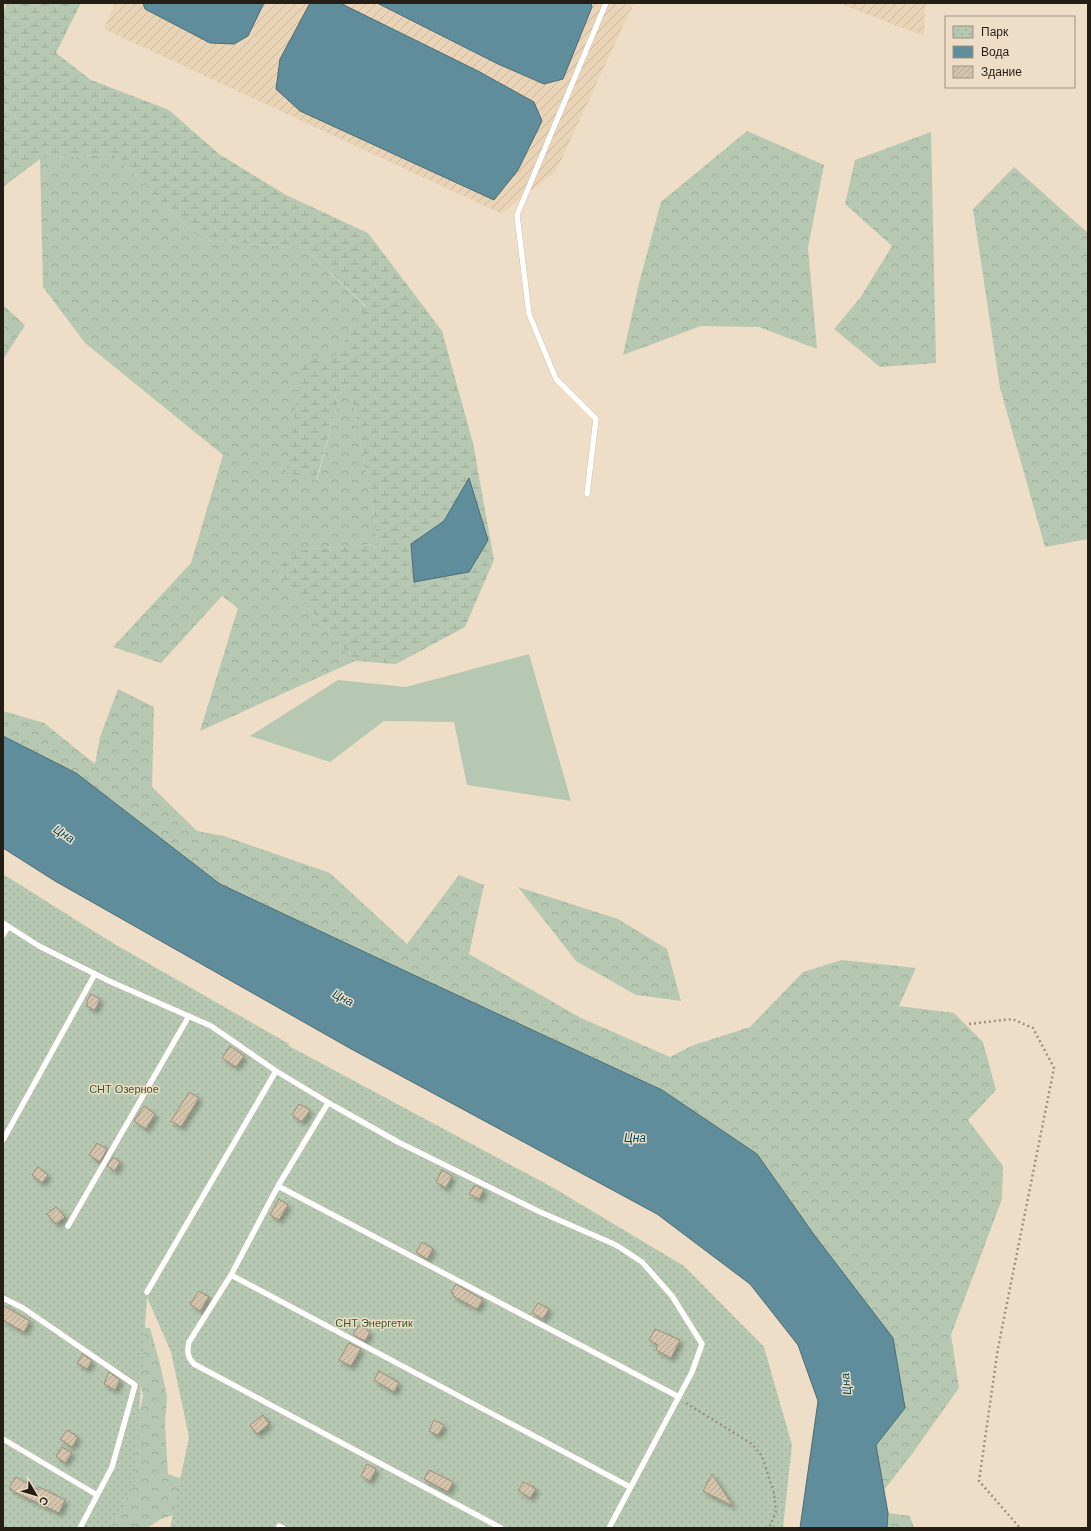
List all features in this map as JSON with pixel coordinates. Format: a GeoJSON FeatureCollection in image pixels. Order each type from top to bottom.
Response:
{"type":"FeatureCollection","features":[{"type":"Feature","properties":{"kind":"lane"},"geometry":{"type":"LineString","coordinates":[[587,494],[596,419],[556,379],[529,314],[517,214],[606,3]]}},
{"type":"Feature","properties":{"kind":"lane"},"geometry":{"type":"LineString","coordinates":[[3,935],[6,925],[39,946],[95,974],[211,1026],[276,1071],[328,1103],[398,1142],[538,1211],[616,1245],[642,1262],[672,1296],[702,1344],[692,1372],[609,1528]]}},
{"type":"Feature","properties":{"kind":"lane"},"geometry":{"type":"LineString","coordinates":[[3,1140],[95,974]]}},
{"type":"Feature","properties":{"kind":"lane"},"geometry":{"type":"LineString","coordinates":[[68,1226],[189,1016]]}},
{"type":"Feature","properties":{"kind":"lane"},"geometry":{"type":"LineString","coordinates":[[147,1292],[276,1071]]}},
{"type":"Feature","properties":{"kind":"lane"},"geometry":{"type":"LineString","coordinates":[[328,1103],[278,1186],[231,1274],[189,1342],[187,1351],[190,1361],[501,1528]]}},
{"type":"Feature","properties":{"kind":"lane"},"geometry":{"type":"LineString","coordinates":[[278,1186],[679,1397]]}},
{"type":"Feature","properties":{"kind":"lane"},"geometry":{"type":"LineString","coordinates":[[231,1274],[630,1487]]}},
{"type":"Feature","properties":{"kind":"lane"},"geometry":{"type":"LineString","coordinates":[[3,1298],[24,1308],[135,1385],[112,1467],[80,1528]]}},
{"type":"Feature","properties":{"kind":"lane"},"geometry":{"type":"LineString","coordinates":[[3,1440],[97,1495]]}},
{"type":"Feature","properties":{"kind":"path"},"geometry":{"type":"LineString","coordinates":[[969,1024],[1012,1019],[1033,1028],[1054,1068],[998,1348],[980,1481],[1020,1528]]}},
{"type":"Feature","properties":{"kind":"path"},"geometry":{"type":"LineString","coordinates":[[679,1397],[689,1406],[752,1444],[762,1456],[774,1493],[776,1512],[768,1528]]}},
{"type":"Feature","properties":{"kind":"shaded area"},"geometry":{"type":"Polygon","coordinates":[[[115,3],[634,3],[556,171],[502,214],[104,29],[115,3]]]}},
{"type":"Feature","properties":{"kind":"shaded area"},"geometry":{"type":"Polygon","coordinates":[[[838,3],[926,3],[924,36],[838,3]]]}},
{"type":"Feature","properties":{"kind":"green space"},"geometry":{"type":"Polygon","coordinates":[[[7,3],[81,3],[56,53],[91,80],[169,110],[219,154],[286,195],[368,233],[442,331],[473,443],[494,560],[465,627],[396,664],[355,661],[274,569],[298,550],[377,544],[373,508],[354,407],[343,385],[316,481],[286,472],[303,357],[335,357],[366,306],[305,248],[201,240],[113,154],[40,159],[3,187],[3,12],[7,3]]]}},
{"type":"Feature","properties":{"kind":"green space"},"geometry":{"type":"Polygon","coordinates":[[[747,131],[824,165],[808,248],[817,349],[759,327],[701,326],[623,355],[639,283],[661,202],[747,131]]]}},
{"type":"Feature","properties":{"kind":"green space"},"geometry":{"type":"Polygon","coordinates":[[[931,132],[936,363],[880,367],[834,329],[860,298],[892,246],[845,204],[855,160],[931,132]]]}},
{"type":"Feature","properties":{"kind":"green space"},"geometry":{"type":"Polygon","coordinates":[[[113,154],[201,240],[305,248],[366,307],[335,358],[286,472],[317,480],[343,384],[354,407],[373,508],[377,544],[298,550],[274,569],[355,661],[200,731],[238,608],[222,596],[161,663],[113,647],[191,563],[223,455],[85,343],[43,287],[40,159],[113,154]]]}},
{"type":"Feature","properties":{"kind":"green space"},"geometry":{"type":"Polygon","coordinates":[[[1014,167],[1088,233],[1088,539],[1045,547],[1000,388],[973,209],[1014,167]]]}},
{"type":"Feature","properties":{"kind":"green space"},"geometry":{"type":"Polygon","coordinates":[[[3,305],[25,325],[3,360],[3,305]]]}},
{"type":"Feature","properties":{"kind":"green space"},"geometry":{"type":"Polygon","coordinates":[[[529,654],[571,801],[467,785],[454,722],[384,721],[330,762],[250,736],[338,680],[406,687],[529,654]]]}},
{"type":"Feature","properties":{"kind":"green space"},"geometry":{"type":"Polygon","coordinates":[[[118,689],[154,707],[152,787],[197,831],[224,836],[330,873],[407,944],[459,875],[484,885],[469,954],[581,1018],[670,1057],[691,1046],[750,1027],[803,972],[842,960],[916,968],[899,1006],[954,1013],[983,1042],[996,1090],[968,1120],[1003,1166],[1002,1199],[951,1335],[959,1388],[912,1454],[884,1490],[876,1445],[905,1407],[815,1236],[757,1154],[662,1090],[220,884],[76,773],[3,736],[3,711],[44,723],[95,764],[100,737],[118,689]]]}},
{"type":"Feature","properties":{"kind":"green space","name":"СНТ Энергетик"},"geometry":{"type":"Polygon","coordinates":[[[3,874],[111,942],[289,1044],[289,1046],[552,1187],[684,1266],[764,1347],[792,1445],[783,1528],[170,1528],[189,1437],[171,1352],[147,1297],[134,1486],[111,1528],[3,1528],[3,874]]]}},
{"type":"Feature","properties":{"kind":"green space"},"geometry":{"type":"Polygon","coordinates":[[[518,887],[618,919],[667,949],[681,1001],[636,995],[576,961],[518,887]]]}},
{"type":"Feature","properties":{"kind":"green space"},"geometry":{"type":"Polygon","coordinates":[[[135,1327],[150,1328],[167,1396],[165,1426],[168,1474],[193,1483],[188,1510],[161,1519],[147,1528],[92,1528],[134,1434],[143,1396],[139,1375],[135,1327]]]}},
{"type":"Feature","properties":{"kind":"green space"},"geometry":{"type":"Polygon","coordinates":[[[888,1513],[910,1516],[914,1528],[887,1528],[888,1513]]]}},
{"type":"Feature","properties":{"kind":"water"},"geometry":{"type":"Polygon","coordinates":[[[143,3],[264,3],[248,36],[234,44],[210,43],[145,9],[143,3]]]}},
{"type":"Feature","properties":{"kind":"water"},"geometry":{"type":"Polygon","coordinates":[[[310,3],[340,3],[478,71],[534,102],[542,121],[518,170],[494,200],[300,111],[276,89],[280,59],[310,3]]]}},
{"type":"Feature","properties":{"kind":"water"},"geometry":{"type":"Polygon","coordinates":[[[377,3],[591,3],[592,7],[563,79],[544,84],[498,64],[377,3]]]}},
{"type":"Feature","properties":{"kind":"water"},"geometry":{"type":"Polygon","coordinates":[[[469,478],[488,540],[469,572],[414,582],[411,544],[444,521],[469,478]]]}},
{"type":"Feature","properties":{"kind":"water","name":"Цна"},"geometry":{"type":"Polygon","coordinates":[[[3,736],[76,773],[220,884],[662,1090],[757,1154],[815,1236],[893,1338],[905,1408],[876,1445],[888,1513],[887,1528],[800,1528],[818,1401],[798,1345],[750,1284],[657,1214],[353,1050],[55,881],[3,848],[3,736]]]}},
{"type":"Feature","properties":{"kind":"building"},"geometry":{"type":"Polygon","coordinates":[[[91,994],[100,999],[95,1010],[87,1006],[87,1001],[91,994]]]}},
{"type":"Feature","properties":{"kind":"building"},"geometry":{"type":"Polygon","coordinates":[[[230,1046],[244,1056],[236,1067],[222,1058],[230,1046]]]}},
{"type":"Feature","properties":{"kind":"building"},"geometry":{"type":"Polygon","coordinates":[[[189,1092],[199,1098],[181,1127],[171,1121],[189,1092]]]}},
{"type":"Feature","properties":{"kind":"building"},"geometry":{"type":"Polygon","coordinates":[[[299,1104],[310,1110],[302,1122],[292,1115],[299,1104]]]}},
{"type":"Feature","properties":{"kind":"building"},"geometry":{"type":"Polygon","coordinates":[[[144,1106],[155,1114],[146,1129],[134,1121],[144,1106]]]}},
{"type":"Feature","properties":{"kind":"building"},"geometry":{"type":"Polygon","coordinates":[[[97,1143],[107,1149],[100,1162],[89,1155],[97,1143]]]}},
{"type":"Feature","properties":{"kind":"building"},"geometry":{"type":"Polygon","coordinates":[[[113,1157],[120,1162],[115,1171],[107,1166],[113,1157]]]}},
{"type":"Feature","properties":{"kind":"building"},"geometry":{"type":"Polygon","coordinates":[[[38,1167],[48,1175],[42,1183],[32,1175],[38,1167]]]}},
{"type":"Feature","properties":{"kind":"building"},"geometry":{"type":"Polygon","coordinates":[[[442,1170],[452,1176],[446,1188],[436,1182],[442,1170]]]}},
{"type":"Feature","properties":{"kind":"building"},"geometry":{"type":"Polygon","coordinates":[[[475,1185],[484,1190],[479,1199],[469,1194],[475,1185]]]}},
{"type":"Feature","properties":{"kind":"building"},"geometry":{"type":"Polygon","coordinates":[[[279,1199],[288,1205],[279,1220],[270,1215],[279,1199]]]}},
{"type":"Feature","properties":{"kind":"building"},"geometry":{"type":"Polygon","coordinates":[[[56,1207],[65,1217],[56,1224],[47,1214],[56,1207]]]}},
{"type":"Feature","properties":{"kind":"building"},"geometry":{"type":"Polygon","coordinates":[[[422,1242],[433,1249],[427,1259],[416,1252],[422,1242]]]}},
{"type":"Feature","properties":{"kind":"building"},"geometry":{"type":"Polygon","coordinates":[[[456,1284],[483,1300],[477,1309],[453,1296],[454,1294],[451,1293],[456,1284]]]}},
{"type":"Feature","properties":{"kind":"building"},"geometry":{"type":"Polygon","coordinates":[[[199,1291],[209,1297],[200,1311],[190,1304],[199,1291]]]}},
{"type":"Feature","properties":{"kind":"building"},"geometry":{"type":"Polygon","coordinates":[[[538,1303],[549,1309],[543,1319],[532,1313],[538,1303]]]}},
{"type":"Feature","properties":{"kind":"building"},"geometry":{"type":"Polygon","coordinates":[[[3,1305],[30,1321],[24,1332],[3,1320],[3,1305]]]}},
{"type":"Feature","properties":{"kind":"building"},"geometry":{"type":"Polygon","coordinates":[[[359,1325],[370,1332],[365,1341],[353,1335],[359,1325]]]}},
{"type":"Feature","properties":{"kind":"building"},"geometry":{"type":"Polygon","coordinates":[[[655,1329],[680,1340],[671,1358],[656,1350],[658,1345],[649,1340],[655,1329]]]}},
{"type":"Feature","properties":{"kind":"building"},"geometry":{"type":"Polygon","coordinates":[[[349,1343],[361,1349],[351,1366],[339,1360],[349,1343]]]}},
{"type":"Feature","properties":{"kind":"building"},"geometry":{"type":"Polygon","coordinates":[[[83,1354],[92,1361],[87,1369],[77,1363],[83,1354]]]}},
{"type":"Feature","properties":{"kind":"building"},"geometry":{"type":"Polygon","coordinates":[[[379,1371],[399,1383],[394,1392],[374,1380],[379,1371]]]}},
{"type":"Feature","properties":{"kind":"building"},"geometry":{"type":"Polygon","coordinates":[[[109,1372],[120,1380],[115,1390],[104,1384],[109,1372]]]}},
{"type":"Feature","properties":{"kind":"building"},"geometry":{"type":"Polygon","coordinates":[[[263,1415],[269,1424],[257,1434],[250,1425],[263,1415]]]}},
{"type":"Feature","properties":{"kind":"building"},"geometry":{"type":"Polygon","coordinates":[[[434,1420],[444,1425],[438,1435],[429,1431],[434,1420]]]}},
{"type":"Feature","properties":{"kind":"building"},"geometry":{"type":"Polygon","coordinates":[[[67,1430],[78,1437],[72,1447],[60,1439],[67,1430]]]}},
{"type":"Feature","properties":{"kind":"building"},"geometry":{"type":"Polygon","coordinates":[[[62,1447],[72,1453],[65,1463],[56,1456],[62,1447]]]}},
{"type":"Feature","properties":{"kind":"building"},"geometry":{"type":"Polygon","coordinates":[[[367,1464],[376,1469],[370,1481],[361,1476],[367,1464]]]}},
{"type":"Feature","properties":{"kind":"building"},"geometry":{"type":"Polygon","coordinates":[[[429,1470],[453,1482],[448,1492],[424,1479],[429,1470]]]}},
{"type":"Feature","properties":{"kind":"building"},"geometry":{"type":"Polygon","coordinates":[[[712,1474],[733,1506],[703,1491],[712,1474]]]}},
{"type":"Feature","properties":{"kind":"building"},"geometry":{"type":"Polygon","coordinates":[[[16,1477],[38,1490],[39,1487],[65,1500],[59,1513],[9,1488],[16,1477]]]}},
{"type":"Feature","properties":{"kind":"building"},"geometry":{"type":"Polygon","coordinates":[[[524,1482],[536,1489],[530,1498],[518,1490],[524,1482]]]}},
{"type":"Feature","properties":{"kind":"park label","name":"СНТ Озерное"},"geometry":{"type":"Point","coordinates":[124,1089]}}]}
